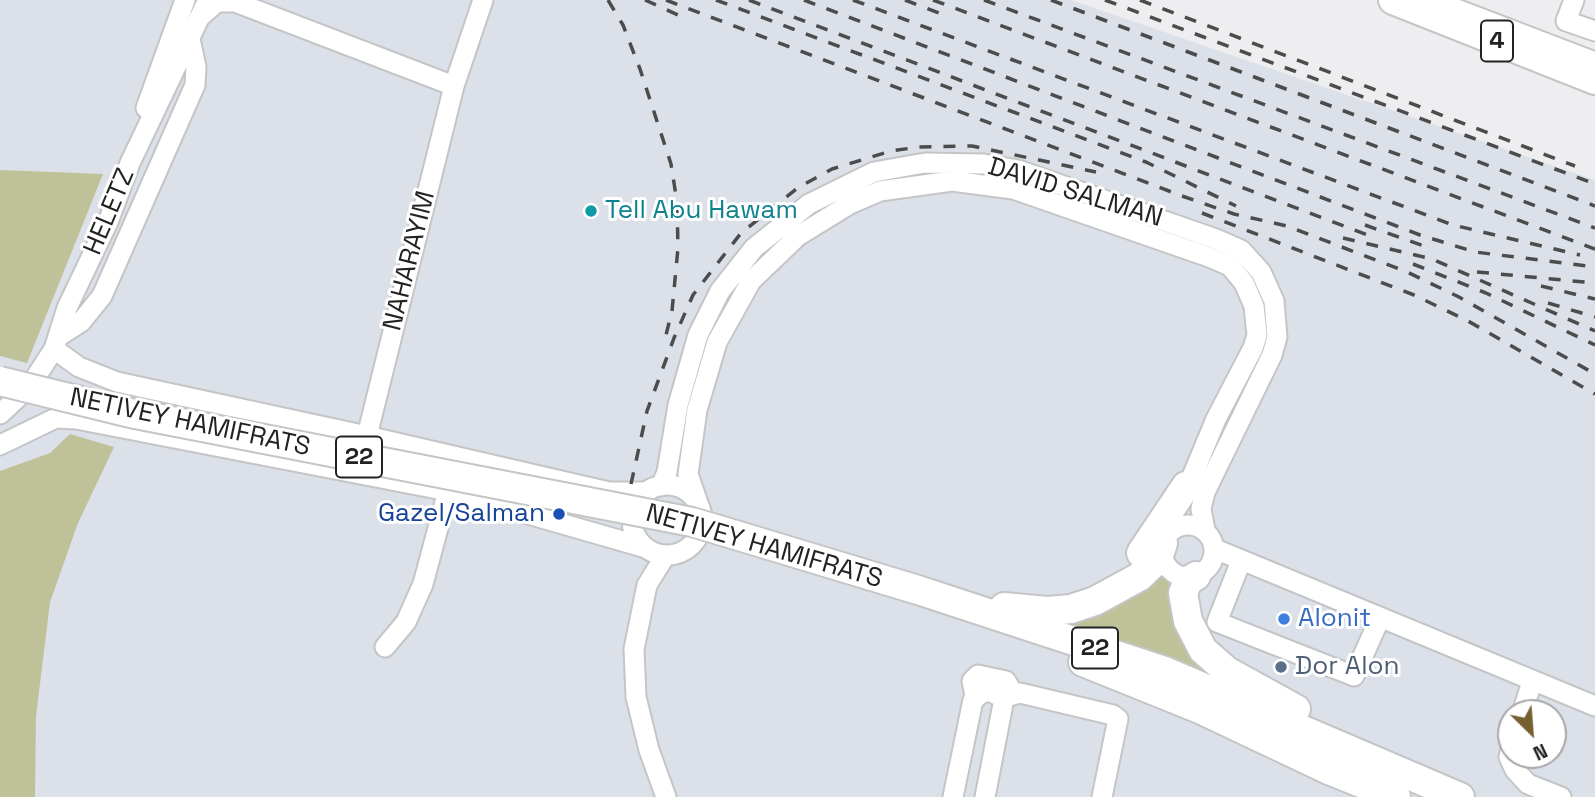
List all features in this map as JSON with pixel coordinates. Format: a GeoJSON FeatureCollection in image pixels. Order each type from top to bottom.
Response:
{"type":"FeatureCollection","features":[{"type":"Feature","properties":{"kind":"highway","name":"4"},"geometry":{"type":"LineString","coordinates":[[1396,1],[1595,80]]}},
{"type":"Feature","properties":{"kind":"highway","name":"NETIVEY HAMIFRATS"},"geometry":{"type":"LineString","coordinates":[[0,381],[130,413],[692,522],[719,539],[1036,643],[1202,710],[1331,771],[1396,797]]}},
{"type":"Feature","properties":{"kind":"highway","name":"NETIVEY HAMIFRATS"},"geometry":{"type":"LineString","coordinates":[[0,400],[592,518],[719,539],[918,590],[1165,671],[1455,795]]}},
{"type":"Feature","properties":{"kind":"highway"},"geometry":{"type":"LineString","coordinates":[[1047,611],[1080,600],[1111,584],[1134,562],[1186,486]]}},
{"type":"Feature","properties":{"kind":"highway"},"geometry":{"type":"LineString","coordinates":[[918,590],[1005,607],[1047,611],[1071,609],[1119,590],[1139,577],[1157,559],[1166,538]]}},
{"type":"Feature","properties":{"kind":"highway"},"geometry":{"type":"LineString","coordinates":[[1196,576],[1188,581],[1183,593],[1186,614],[1194,637],[1214,661],[1455,795]]}},
{"type":"Feature","properties":{"kind":"highway"},"geometry":{"type":"LineString","coordinates":[[1202,710],[1363,797]]}},
{"type":"Feature","properties":{"kind":"street"},"geometry":{"type":"LineString","coordinates":[[130,163],[137,135],[184,0]]}},
{"type":"Feature","properties":{"kind":"street","name":"NAHARAYIM"},"geometry":{"type":"LineString","coordinates":[[367,436],[454,86],[483,0]]}},
{"type":"Feature","properties":{"kind":"street"},"geometry":{"type":"LineString","coordinates":[[1433,0],[1595,62]]}},
{"type":"Feature","properties":{"kind":"street"},"geometry":{"type":"LineString","coordinates":[[1574,0],[1566,21],[1595,31]]}},
{"type":"Feature","properties":{"kind":"street"},"geometry":{"type":"LineString","coordinates":[[203,9],[217,2],[234,1],[454,86]]}},
{"type":"Feature","properties":{"kind":"street","name":"HELETZ"},"geometry":{"type":"LineString","coordinates":[[0,415],[30,386],[57,342],[67,308],[108,222],[130,163],[203,9]]}},
{"type":"Feature","properties":{"kind":"street"},"geometry":{"type":"LineString","coordinates":[[190,39],[196,67],[195,85],[102,296],[81,321],[57,342],[79,367],[117,382],[609,492]]}},
{"type":"Feature","properties":{"kind":"street","name":"DAVID SALMAN"},"geometry":{"type":"LineString","coordinates":[[654,489],[667,472],[678,405],[698,335],[720,291],[754,248],[809,204],[874,172],[953,161],[1018,170],[1216,239],[1241,250],[1261,272],[1274,301],[1277,337],[1272,355],[1205,492],[1201,509],[1205,530]]}},
{"type":"Feature","properties":{"kind":"street","name":"DAVID SALMAN"},"geometry":{"type":"LineString","coordinates":[[698,503],[688,474],[697,410],[717,342],[751,281],[798,236],[850,204],[880,191],[952,181],[1013,189],[1209,257],[1230,266],[1244,282],[1254,306],[1257,335],[1186,486],[1181,508],[1166,538]]}},
{"type":"Feature","properties":{"kind":"street"},"geometry":{"type":"LineString","coordinates":[[0,445],[56,418],[76,419],[448,491],[643,547],[664,556],[675,555],[694,544],[702,524],[698,503],[682,488],[609,492],[587,499],[563,501],[471,481],[456,485],[448,491],[423,584],[406,622],[385,647]]}},
{"type":"Feature","properties":{"kind":"street"},"geometry":{"type":"LineString","coordinates":[[643,547],[633,529],[632,519],[639,499],[654,489]]}},
{"type":"Feature","properties":{"kind":"street"},"geometry":{"type":"LineString","coordinates":[[1215,549],[1210,565],[1196,576],[1180,575],[1167,566],[1163,559],[1166,538],[1174,529],[1190,524],[1205,530],[1215,549],[1241,561],[1595,706]]}},
{"type":"Feature","properties":{"kind":"street"},"geometry":{"type":"LineString","coordinates":[[664,556],[647,585],[634,649],[636,697],[649,750],[666,797]]}},
{"type":"Feature","properties":{"kind":"street"},"geometry":{"type":"LineString","coordinates":[[1241,561],[1217,622],[1354,676],[1380,618]]}},
{"type":"Feature","properties":{"kind":"street"},"geometry":{"type":"LineString","coordinates":[[1527,699],[1532,682]]}},
{"type":"Feature","properties":{"kind":"street"},"geometry":{"type":"LineString","coordinates":[[953,797],[975,696],[991,692],[1113,715],[1118,719],[1102,797]]}},
{"type":"Feature","properties":{"kind":"street"},"geometry":{"type":"LineString","coordinates":[[985,797],[1008,696]]}},
{"type":"Feature","properties":{"kind":"street"},"geometry":{"type":"LineString","coordinates":[[1515,769],[1528,784],[1561,797]]}},
{"type":"Feature","properties":{"kind":"shaded area"},"geometry":{"type":"Polygon","coordinates":[[[0,0],[1071,0],[1595,180],[1595,797],[0,797],[0,0]]]}},
{"type":"Feature","properties":{"kind":"green space"},"geometry":{"type":"Polygon","coordinates":[[[0,170],[103,174],[27,363],[0,356],[0,170]]]}},
{"type":"Feature","properties":{"kind":"green space"},"geometry":{"type":"Polygon","coordinates":[[[70,434],[114,447],[78,523],[50,602],[36,716],[35,797],[0,797],[0,471],[50,453],[70,434]]]}},
{"type":"Feature","properties":{"kind":"green space"},"geometry":{"type":"Polygon","coordinates":[[[1158,569],[1178,583],[1176,597],[1254,697],[1065,622],[1158,569]]]}},
{"type":"Feature","properties":{"kind":"railway"},"geometry":{"type":"LineString","coordinates":[[608,0],[623,25],[640,69],[671,164],[677,202],[678,248],[672,311],[664,343]]}},
{"type":"Feature","properties":{"kind":"railway"},"geometry":{"type":"LineString","coordinates":[[645,0],[678,15]]}},
{"type":"Feature","properties":{"kind":"railway"},"geometry":{"type":"LineString","coordinates":[[666,0],[1182,196],[1234,214],[1287,226],[1407,272],[1459,297],[1595,374]]}},
{"type":"Feature","properties":{"kind":"railway"},"geometry":{"type":"LineString","coordinates":[[716,0],[1146,162],[1236,206]]}},
{"type":"Feature","properties":{"kind":"railway"},"geometry":{"type":"LineString","coordinates":[[749,0],[1370,236]]}},
{"type":"Feature","properties":{"kind":"railway"},"geometry":{"type":"LineString","coordinates":[[804,0],[1420,235],[1475,252],[1595,267]]}},
{"type":"Feature","properties":{"kind":"railway"},"geometry":{"type":"LineString","coordinates":[[853,0],[1453,225],[1580,255]]}},
{"type":"Feature","properties":{"kind":"railway"},"geometry":{"type":"LineString","coordinates":[[905,0],[947,16]]}},
{"type":"Feature","properties":{"kind":"railway"},"geometry":{"type":"LineString","coordinates":[[933,0],[1595,249]]}},
{"type":"Feature","properties":{"kind":"railway"},"geometry":{"type":"LineString","coordinates":[[984,0],[1595,228]]}},
{"type":"Feature","properties":{"kind":"railway"},"geometry":{"type":"LineString","coordinates":[[1051,0],[1595,206]]}},
{"type":"Feature","properties":{"kind":"railway"},"geometry":{"type":"LineString","coordinates":[[1105,0],[1595,184]]}},
{"type":"Feature","properties":{"kind":"railway"},"geometry":{"type":"LineString","coordinates":[[1140,0],[1575,166]]}},
{"type":"Feature","properties":{"kind":"railway"},"geometry":{"type":"LineString","coordinates":[[631,484],[647,411],[693,295],[741,233],[799,187],[832,169],[891,151],[919,147],[972,146],[1096,172]]}},
{"type":"Feature","properties":{"kind":"railway"},"geometry":{"type":"LineString","coordinates":[[1202,213],[1414,295],[1468,321],[1595,394]]}},
{"type":"Feature","properties":{"kind":"railway"},"geometry":{"type":"LineString","coordinates":[[1365,225],[1424,246]]}},
{"type":"Feature","properties":{"kind":"railway"},"geometry":{"type":"LineString","coordinates":[[1343,238],[1432,259],[1595,331]]}},
{"type":"Feature","properties":{"kind":"railway"},"geometry":{"type":"LineString","coordinates":[[1413,264],[1486,293],[1595,345]]}},
{"type":"Feature","properties":{"kind":"railway"},"geometry":{"type":"LineString","coordinates":[[1477,272],[1595,283]]}},
{"type":"Feature","properties":{"kind":"railway"},"geometry":{"type":"LineString","coordinates":[[1541,286],[1595,299]]}},
{"type":"Feature","properties":{"kind":"railway"},"geometry":{"type":"LineString","coordinates":[[1548,303],[1595,317]]}},
{"type":"Feature","properties":{"kind":"place","name":"Tell Abu Hawam"},"geometry":{"type":"Point","coordinates":[591,211]}},
{"type":"Feature","properties":{"kind":"place","name":"Gazel/Salman"},"geometry":{"type":"Point","coordinates":[559,514]}},
{"type":"Feature","properties":{"kind":"place","name":"Alonit"},"geometry":{"type":"Point","coordinates":[1284,619]}},
{"type":"Feature","properties":{"kind":"place","name":"Dor Alon"},"geometry":{"type":"Point","coordinates":[1281,667]}}]}
